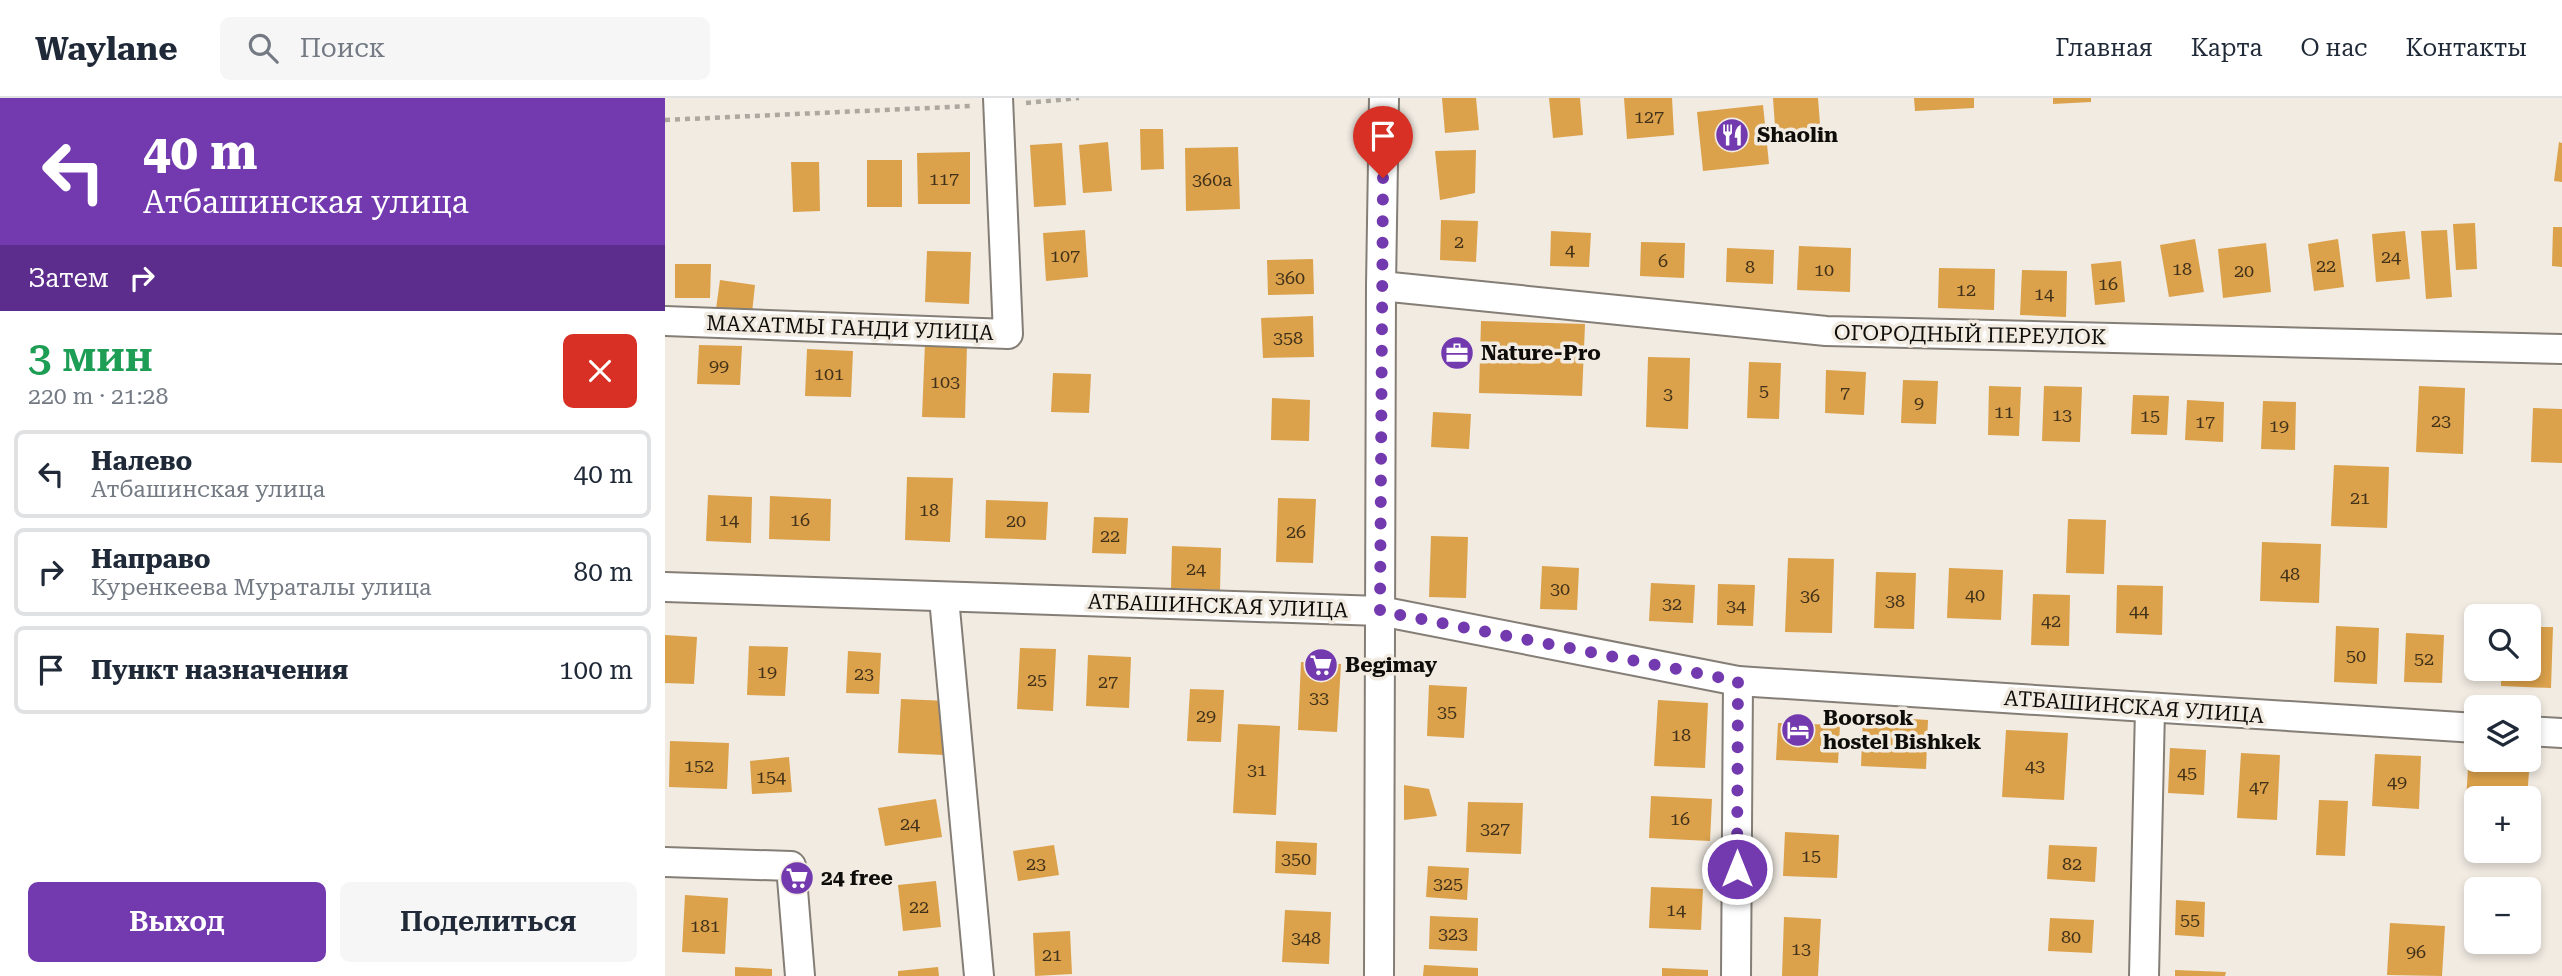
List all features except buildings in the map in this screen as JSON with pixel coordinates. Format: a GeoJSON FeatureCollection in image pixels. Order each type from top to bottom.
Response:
{"type":"FeatureCollection","features":[{"type":"Feature","properties":{"kind":"street"},"geometry":{"type":"LineString","coordinates":[[1379,976],[1384,98]]}},
{"type":"Feature","properties":{"kind":"street","name":"МАХАТМЫ ГАНДИ УЛИЦА"},"geometry":{"type":"LineString","coordinates":[[665,321],[1008,334],[998,102]]}},
{"type":"Feature","properties":{"kind":"street","name":"ОГОРОДНЫЙ ПЕРЕУЛОК"},"geometry":{"type":"LineString","coordinates":[[1381,286],[1826,331],[2562,349]]}},
{"type":"Feature","properties":{"kind":"street","name":"АТБАШИНСКАЯ УЛИЦА"},"geometry":{"type":"LineString","coordinates":[[665,587],[1380,611],[1738,681],[2464,727]]}},
{"type":"Feature","properties":{"kind":"street"},"geometry":{"type":"LineString","coordinates":[[944,598],[979,976]]}},
{"type":"Feature","properties":{"kind":"street"},"geometry":{"type":"LineString","coordinates":[[1736,976],[1738,681]]}},
{"type":"Feature","properties":{"kind":"street"},"geometry":{"type":"LineString","coordinates":[[2144,976],[2150,709]]}},
{"type":"Feature","properties":{"kind":"street"},"geometry":{"type":"LineString","coordinates":[[2541,732],[2562,733]]}},
{"type":"Feature","properties":{"kind":"street"},"geometry":{"type":"LineString","coordinates":[[665,862],[791,866],[800,976]]}},
{"type":"Feature","properties":{"kind":"path"},"geometry":{"type":"LineString","coordinates":[[665,120],[1079,98]]}},
{"type":"Feature","properties":{"kind":"place","name":"Shaolin"},"geometry":{"type":"Point","coordinates":[1732,135]}},
{"type":"Feature","properties":{"kind":"place","name":"Nature-Pro"},"geometry":{"type":"Point","coordinates":[1457,353]}},
{"type":"Feature","properties":{"kind":"place","name":"Begimay"},"geometry":{"type":"Point","coordinates":[1321,665]}},
{"type":"Feature","properties":{"kind":"place","name":"Boorsok hostel Bishkek"},"geometry":{"type":"Point","coordinates":[1798,730]}},
{"type":"Feature","properties":{"kind":"place","name":"24 free"},"geometry":{"type":"Point","coordinates":[797,878]}},
{"type":"Feature","properties":{"kind":"route"},"geometry":{"type":"LineString","coordinates":[[1383,178],[1380,611],[1738,681],[1737,869]]}}]}
